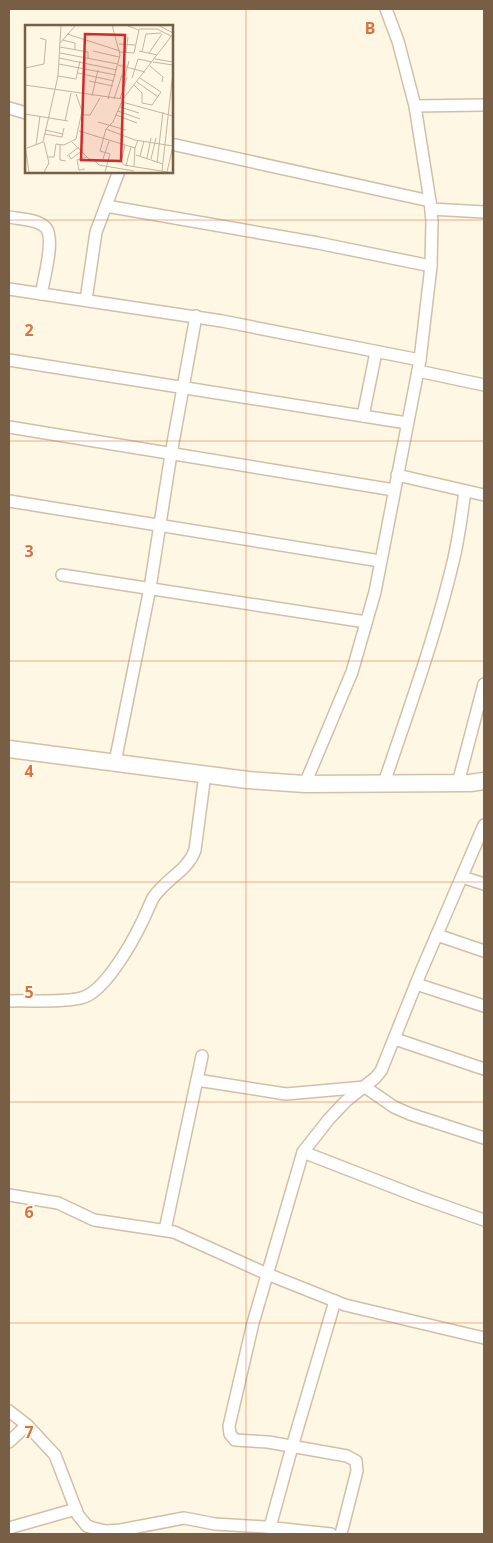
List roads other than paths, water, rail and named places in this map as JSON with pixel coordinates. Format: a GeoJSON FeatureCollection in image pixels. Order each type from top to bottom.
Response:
{"type":"FeatureCollection","features":[{"type":"Feature","properties":{"kind":"street"},"geometry":{"type":"LineString","coordinates":[[305,784],[352,672],[374,592],[419,365],[431,266],[431,205],[415,106],[398,41],[386,9]]}},
{"type":"Feature","properties":{"kind":"street"},"geometry":{"type":"LineString","coordinates":[[415,106],[484,105]]}},
{"type":"Feature","properties":{"kind":"street"},"geometry":{"type":"LineString","coordinates":[[9,108],[25,113]]}},
{"type":"Feature","properties":{"kind":"street"},"geometry":{"type":"LineString","coordinates":[[172,144],[431,205],[484,212]]}},
{"type":"Feature","properties":{"kind":"street"},"geometry":{"type":"LineString","coordinates":[[86,300],[96,232],[119,172]]}},
{"type":"Feature","properties":{"kind":"street"},"geometry":{"type":"LineString","coordinates":[[106,206],[318,243],[431,266]]}},
{"type":"Feature","properties":{"kind":"street"},"geometry":{"type":"LineString","coordinates":[[9,217],[38,223],[46,227],[50,236],[50,247],[41,294]]}},
{"type":"Feature","properties":{"kind":"street"},"geometry":{"type":"LineString","coordinates":[[9,289],[196,316],[376,352],[484,384]]}},
{"type":"Feature","properties":{"kind":"street"},"geometry":{"type":"LineString","coordinates":[[114,762],[150,588],[171,454],[196,316]]}},
{"type":"Feature","properties":{"kind":"street"},"geometry":{"type":"LineString","coordinates":[[363,416],[376,352]]}},
{"type":"Feature","properties":{"kind":"street"},"geometry":{"type":"LineString","coordinates":[[9,360],[407,423]]}},
{"type":"Feature","properties":{"kind":"street"},"geometry":{"type":"LineString","coordinates":[[9,428],[394,490]]}},
{"type":"Feature","properties":{"kind":"street"},"geometry":{"type":"LineString","coordinates":[[397,475],[484,495]]}},
{"type":"Feature","properties":{"kind":"street"},"geometry":{"type":"LineString","coordinates":[[384,783],[420,676],[448,581],[458,539],[466,490]]}},
{"type":"Feature","properties":{"kind":"street"},"geometry":{"type":"LineString","coordinates":[[9,501],[380,562]]}},
{"type":"Feature","properties":{"kind":"street"},"geometry":{"type":"LineString","coordinates":[[62,575],[366,622]]}},
{"type":"Feature","properties":{"kind":"street"},"geometry":{"type":"LineString","coordinates":[[458,783],[484,684]]}},
{"type":"Feature","properties":{"kind":"street"},"geometry":{"type":"LineString","coordinates":[[9,749],[205,774],[305,784],[458,783],[484,781]]}},
{"type":"Feature","properties":{"kind":"street"},"geometry":{"type":"LineString","coordinates":[[9,1001],[72,1000],[83,998],[100,987],[130,944],[152,899],[192,858],[195,850],[205,774]]}},
{"type":"Feature","properties":{"kind":"street"},"geometry":{"type":"LineString","coordinates":[[341,1534],[357,1471],[356,1461],[347,1456],[268,1442],[241,1442],[235,1440],[230,1434],[229,1426],[253,1323],[303,1152],[315,1134],[346,1101],[365,1087],[381,1071],[484,825]]}},
{"type":"Feature","properties":{"kind":"street"},"geometry":{"type":"LineString","coordinates":[[462,877],[484,884]]}},
{"type":"Feature","properties":{"kind":"street"},"geometry":{"type":"LineString","coordinates":[[437,936],[484,951]]}},
{"type":"Feature","properties":{"kind":"street"},"geometry":{"type":"LineString","coordinates":[[416,984],[484,1006]]}},
{"type":"Feature","properties":{"kind":"street"},"geometry":{"type":"LineString","coordinates":[[395,1038],[484,1069]]}},
{"type":"Feature","properties":{"kind":"street"},"geometry":{"type":"LineString","coordinates":[[165,1230],[202,1056]]}},
{"type":"Feature","properties":{"kind":"street"},"geometry":{"type":"LineString","coordinates":[[197,1080],[286,1094],[365,1087],[394,1107],[410,1114],[484,1138]]}},
{"type":"Feature","properties":{"kind":"street"},"geometry":{"type":"LineString","coordinates":[[303,1152],[484,1220]]}},
{"type":"Feature","properties":{"kind":"street"},"geometry":{"type":"LineString","coordinates":[[9,1195],[58,1203],[94,1220],[165,1230],[181,1235],[267,1274],[335,1301],[371,1312],[484,1338]]}},
{"type":"Feature","properties":{"kind":"street"},"geometry":{"type":"LineString","coordinates":[[270,1527],[335,1301]]}},
{"type":"Feature","properties":{"kind":"street"},"geometry":{"type":"LineString","coordinates":[[9,1412],[28,1425],[55,1455],[82,1520],[87,1526],[99,1532],[121,1530],[184,1518],[216,1524],[270,1527],[331,1534]]}},
{"type":"Feature","properties":{"kind":"street"},"geometry":{"type":"LineString","coordinates":[[9,1442],[28,1425]]}},
{"type":"Feature","properties":{"kind":"street"},"geometry":{"type":"LineString","coordinates":[[9,1528],[23,1529],[76,1509]]}},
{"type":"Feature","properties":{"kind":"street"},"geometry":{"type":"LineString","coordinates":[[146,1525],[154,1534]]}}]}
